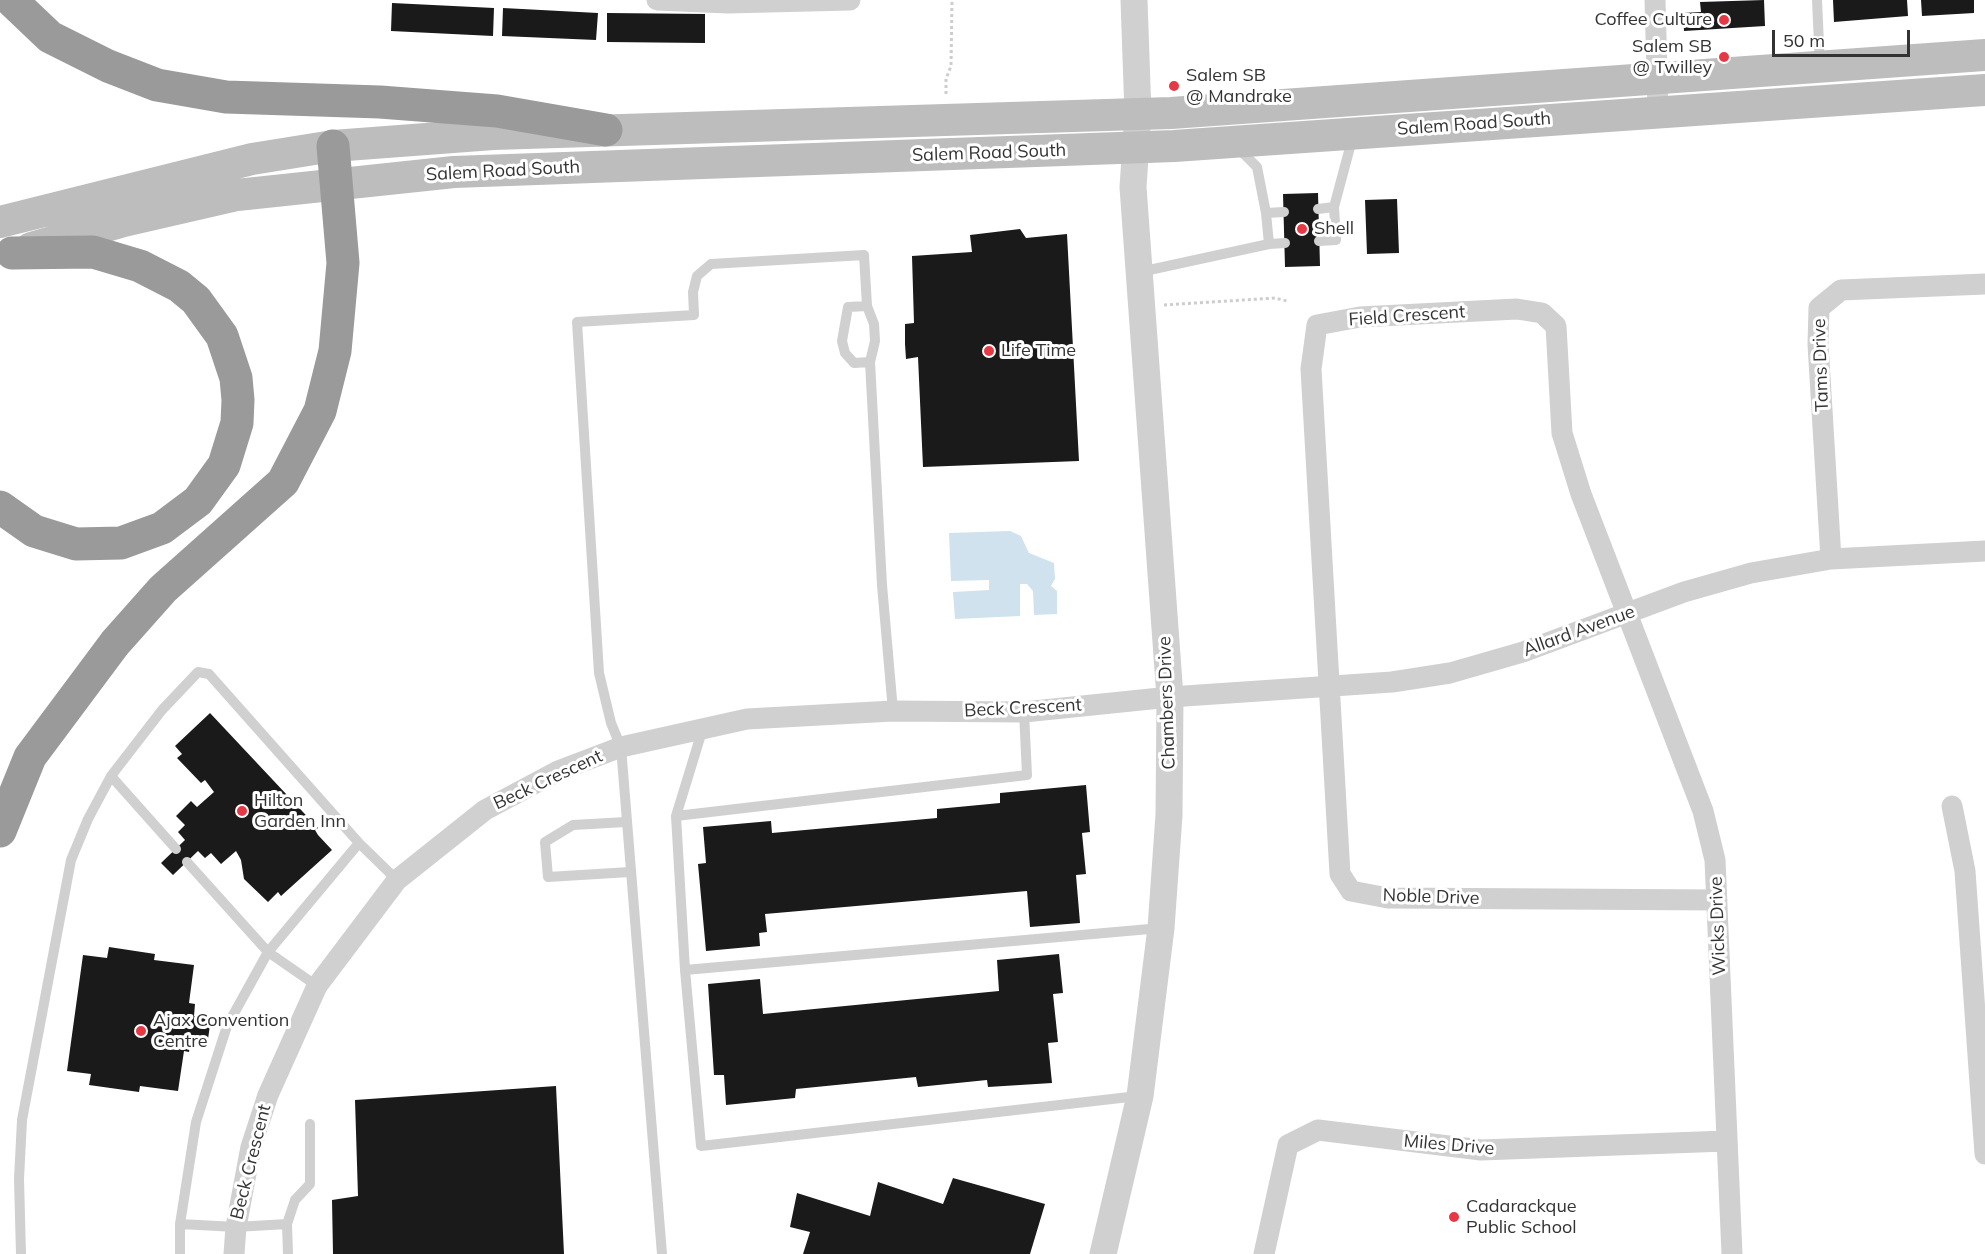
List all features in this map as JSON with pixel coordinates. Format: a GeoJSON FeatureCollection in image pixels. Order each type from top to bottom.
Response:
{"type":"FeatureCollection","features":[{"type":"Feature","properties":{"kind":"highway"},"geometry":{"type":"LineString","coordinates":[[11,0],[50,37],[108,66],[157,85],[226,97],[380,102],[497,111],[606,130]]}},
{"type":"Feature","properties":{"kind":"highway"},"geometry":{"type":"LineString","coordinates":[[0,831],[30,757],[115,643],[163,589],[283,482],[320,411],[335,351],[343,263],[333,146]]}},
{"type":"Feature","properties":{"kind":"highway"},"geometry":{"type":"LineString","coordinates":[[0,507],[34,531],[76,544],[121,543],[162,528],[198,501],[224,465],[237,423],[238,400],[236,378],[222,336],[211,317],[179,286],[140,266],[93,252],[6,255]]}},
{"type":"Feature","properties":{"kind":"main road","name":"Salem Road South"},"geometry":{"type":"LineString","coordinates":[[0,222],[252,159],[333,146],[493,134],[1138,114],[1656,76],[1985,55]]}},
{"type":"Feature","properties":{"kind":"main road","name":"Salem Road South"},"geometry":{"type":"LineString","coordinates":[[6,255],[124,221],[237,195],[454,172],[1233,142],[1985,90]]}},
{"type":"Feature","properties":{"kind":"street"},"geometry":{"type":"LineString","coordinates":[[657,0],[728,3],[850,0]]}},
{"type":"Feature","properties":{"kind":"street","name":"Chambers Drive"},"geometry":{"type":"LineString","coordinates":[[1103,1254],[1140,1096],[1161,928],[1169,815],[1170,697],[1133,187],[1138,114],[1134,0]]}},
{"type":"Feature","properties":{"kind":"street"},"geometry":{"type":"LineString","coordinates":[[1654,0],[1658,111]]}},
{"type":"Feature","properties":{"kind":"street","name":"Tams Drive"},"geometry":{"type":"LineString","coordinates":[[1831,559],[1818,344],[1819,308],[1841,290],[1985,284]]}},
{"type":"Feature","properties":{"kind":"street","name":"Field Crescent"},"geometry":{"type":"LineString","coordinates":[[1331,688],[1311,369],[1317,325],[1360,317],[1517,309],[1542,313],[1556,326],[1562,433],[1581,494],[1626,614]]}},
{"type":"Feature","properties":{"kind":"street","name":"Allard Avenue"},"geometry":{"type":"LineString","coordinates":[[1170,697],[1331,688],[1450,673],[1523,652],[1684,592],[1751,573],[1831,559],[1985,551]]}},
{"type":"Feature","properties":{"kind":"street","name":"Wicks Drive"},"geometry":{"type":"LineString","coordinates":[[1626,614],[1702,811],[1715,860],[1732,1254]]}},
{"type":"Feature","properties":{"kind":"street","name":"Noble Drive"},"geometry":{"type":"LineString","coordinates":[[1331,688],[1341,874],[1351,891],[1388,898],[1717,900]]}},
{"type":"Feature","properties":{"kind":"street","name":"Beck Crescent"},"geometry":{"type":"LineString","coordinates":[[234,1254],[236,1227],[251,1147],[268,1095],[317,986],[397,880],[485,810],[558,771],[621,747],[747,719],[893,711],[1024,712],[1170,697]]}},
{"type":"Feature","properties":{"kind":"street"},"geometry":{"type":"LineString","coordinates":[[1953,806],[1965,871],[1985,1154]]}},
{"type":"Feature","properties":{"kind":"street","name":"Miles Drive"},"geometry":{"type":"LineString","coordinates":[[1264,1254],[1288,1144],[1318,1130],[1481,1150],[1726,1141]]}},
{"type":"Feature","properties":{"kind":"lane"},"geometry":{"type":"LineString","coordinates":[[1817,0],[1820,66]]}},
{"type":"Feature","properties":{"kind":"lane"},"geometry":{"type":"LineString","coordinates":[[1320,241],[1336,240],[1335,207],[1354,133]]}},
{"type":"Feature","properties":{"kind":"lane"},"geometry":{"type":"LineString","coordinates":[[1233,142],[1257,167],[1266,213],[1269,244]]}},
{"type":"Feature","properties":{"kind":"lane"},"geometry":{"type":"LineString","coordinates":[[1318,208],[1335,207]]}},
{"type":"Feature","properties":{"kind":"lane"},"geometry":{"type":"LineString","coordinates":[[1266,213],[1284,212]]}},
{"type":"Feature","properties":{"kind":"lane"},"geometry":{"type":"LineString","coordinates":[[1138,273],[1269,244],[1285,243]]}},
{"type":"Feature","properties":{"kind":"lane"},"geometry":{"type":"LineString","coordinates":[[662,1254],[621,747],[611,723],[598,673],[577,322],[694,315],[693,291],[697,276],[711,264],[864,255],[867,306],[874,324],[875,341],[870,362],[882,585],[893,711]]}},
{"type":"Feature","properties":{"kind":"lane"},"geometry":{"type":"LineString","coordinates":[[867,306],[848,307],[842,341],[846,353],[854,363],[870,362]]}},
{"type":"Feature","properties":{"kind":"lane"},"geometry":{"type":"LineString","coordinates":[[21,1254],[22,1120],[71,860],[88,819],[111,776],[162,710],[198,672],[209,674],[359,843],[397,880]]}},
{"type":"Feature","properties":{"kind":"lane"},"geometry":{"type":"LineString","coordinates":[[676,816],[1027,775],[1024,712]]}},
{"type":"Feature","properties":{"kind":"lane"},"geometry":{"type":"LineString","coordinates":[[703,728],[676,816],[685,970],[701,1146],[1140,1096]]}},
{"type":"Feature","properties":{"kind":"lane"},"geometry":{"type":"LineString","coordinates":[[111,776],[176,849]]}},
{"type":"Feature","properties":{"kind":"lane"},"geometry":{"type":"LineString","coordinates":[[626,822],[573,825],[545,842],[548,878],[630,872]]}},
{"type":"Feature","properties":{"kind":"lane"},"geometry":{"type":"LineString","coordinates":[[180,1254],[180,1224],[196,1122],[227,1026],[268,952],[359,843]]}},
{"type":"Feature","properties":{"kind":"lane"},"geometry":{"type":"LineString","coordinates":[[187,862],[268,952],[317,986]]}},
{"type":"Feature","properties":{"kind":"lane"},"geometry":{"type":"LineString","coordinates":[[685,970],[1161,928]]}},
{"type":"Feature","properties":{"kind":"lane"},"geometry":{"type":"LineString","coordinates":[[288,1254],[287,1224],[295,1200],[310,1184],[310,1124]]}},
{"type":"Feature","properties":{"kind":"lane"},"geometry":{"type":"LineString","coordinates":[[180,1224],[236,1227],[287,1224]]}},
{"type":"Feature","properties":{"kind":"path"},"geometry":{"type":"LineString","coordinates":[[946,94],[946,79],[951,66],[952,0]]}},
{"type":"Feature","properties":{"kind":"path"},"geometry":{"type":"LineString","coordinates":[[1141,306],[1275,298],[1287,300]]}},
{"type":"Feature","properties":{"kind":"water"},"geometry":{"type":"Polygon","coordinates":[[[1010,531],[1021,536],[1029,553],[1054,563],[1055,579],[1051,586],[1057,591],[1057,614],[1034,615],[1033,591],[1027,584],[1020,584],[1020,616],[955,619],[953,592],[989,590],[989,580],[951,581],[949,533],[1010,531]]]}},
{"type":"Feature","properties":{"kind":"building","name":"Coffee Culture"},"geometry":{"type":"Polygon","coordinates":[[[1764,0],[1765,26],[1684,31],[1683,13],[1701,12],[1700,2],[1764,0]]]}},
{"type":"Feature","properties":{"kind":"building"},"geometry":{"type":"Polygon","coordinates":[[[1833,0],[1907,0],[1908,16],[1834,22],[1833,0]]]}},
{"type":"Feature","properties":{"kind":"building"},"geometry":{"type":"Polygon","coordinates":[[[1921,0],[1974,0],[1974,13],[1922,16],[1921,0]]]}},
{"type":"Feature","properties":{"kind":"building"},"geometry":{"type":"Polygon","coordinates":[[[392,3],[494,8],[493,36],[391,31],[392,3]]]}},
{"type":"Feature","properties":{"kind":"building"},"geometry":{"type":"Polygon","coordinates":[[[503,8],[598,13],[596,40],[502,36],[503,8]]]}},
{"type":"Feature","properties":{"kind":"building"},"geometry":{"type":"Polygon","coordinates":[[[607,13],[705,14],[705,43],[607,42],[607,13]]]}},
{"type":"Feature","properties":{"kind":"building"},"geometry":{"type":"Polygon","coordinates":[[[1318,193],[1320,266],[1285,267],[1283,194],[1318,193]]]}},
{"type":"Feature","properties":{"kind":"building"},"geometry":{"type":"Polygon","coordinates":[[[1397,199],[1399,253],[1367,254],[1365,200],[1397,199]]]}},
{"type":"Feature","properties":{"kind":"building","name":"Life Time"},"geometry":{"type":"Polygon","coordinates":[[[1020,229],[1026,238],[1067,234],[1079,461],[923,467],[918,357],[906,359],[905,344],[905,324],[914,323],[912,256],[972,252],[970,235],[1020,229]]]}},
{"type":"Feature","properties":{"kind":"building","name":"Hilton Garden Inn"},"geometry":{"type":"Polygon","coordinates":[[[210,713],[318,828],[315,830],[318,835],[332,850],[281,896],[278,892],[268,902],[244,879],[241,860],[236,851],[221,864],[211,853],[205,858],[198,851],[173,875],[161,863],[185,840],[178,832],[185,825],[176,816],[191,801],[197,807],[214,792],[205,780],[201,783],[177,758],[182,754],[175,746],[210,713]]]}},
{"type":"Feature","properties":{"kind":"building"},"geometry":{"type":"Polygon","coordinates":[[[1086,785],[1090,832],[1082,833],[1086,874],[1076,875],[1080,923],[1030,927],[1027,891],[765,914],[767,932],[759,933],[760,946],[706,951],[698,864],[706,863],[703,827],[771,821],[772,833],[937,818],[937,809],[1000,803],[1000,793],[1086,785]]]}},
{"type":"Feature","properties":{"kind":"building","name":"Ajax Convention Centre"},"geometry":{"type":"Polygon","coordinates":[[[109,947],[155,954],[154,960],[194,965],[189,1003],[195,1004],[194,1016],[211,1018],[207,1046],[190,1044],[189,1052],[184,1051],[178,1091],[140,1086],[139,1092],[89,1085],[91,1074],[67,1071],[83,955],[107,958],[109,947]]]}},
{"type":"Feature","properties":{"kind":"building"},"geometry":{"type":"Polygon","coordinates":[[[1059,954],[1063,993],[1053,994],[1058,1042],[1048,1043],[1052,1083],[988,1087],[987,1080],[918,1087],[916,1077],[796,1089],[795,1098],[726,1105],[724,1075],[714,1075],[708,984],[760,979],[763,1014],[999,991],[997,960],[1059,954]]]}},
{"type":"Feature","properties":{"kind":"building"},"geometry":{"type":"Polygon","coordinates":[[[556,1086],[564,1254],[333,1254],[332,1200],[358,1196],[355,1100],[556,1086]]]}},
{"type":"Feature","properties":{"kind":"building"},"geometry":{"type":"Polygon","coordinates":[[[953,1178],[1045,1204],[1030,1254],[803,1254],[810,1232],[790,1227],[797,1193],[870,1216],[878,1182],[943,1204],[953,1178]]]}},
{"type":"Feature","properties":{"kind":"place","name":"Coffee Culture"},"geometry":{"type":"Point","coordinates":[1724,20]}},
{"type":"Feature","properties":{"kind":"place","name":"Salem SB @ Twilley"},"geometry":{"type":"Point","coordinates":[1724,57]}},
{"type":"Feature","properties":{"kind":"place","name":"Salem SB @ Mandrake"},"geometry":{"type":"Point","coordinates":[1174,86]}},
{"type":"Feature","properties":{"kind":"place","name":"Shell"},"geometry":{"type":"Point","coordinates":[1302,229]}},
{"type":"Feature","properties":{"kind":"place","name":"Life Time"},"geometry":{"type":"Point","coordinates":[989,351]}},
{"type":"Feature","properties":{"kind":"place","name":"Hilton Garden Inn"},"geometry":{"type":"Point","coordinates":[242,811]}},
{"type":"Feature","properties":{"kind":"place","name":"Ajax Convention Centre"},"geometry":{"type":"Point","coordinates":[141,1031]}},
{"type":"Feature","properties":{"kind":"place","name":"Cadarackque Public School"},"geometry":{"type":"Point","coordinates":[1454,1217]}}]}
